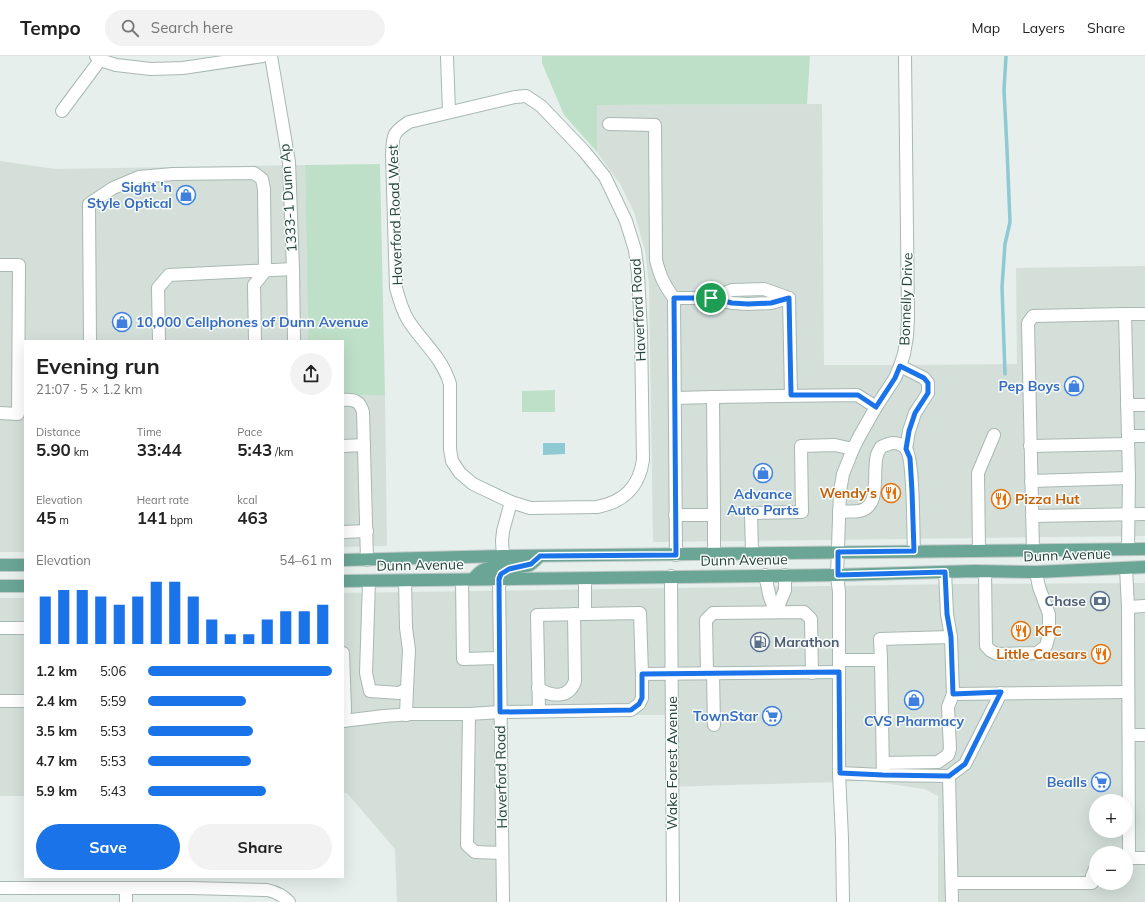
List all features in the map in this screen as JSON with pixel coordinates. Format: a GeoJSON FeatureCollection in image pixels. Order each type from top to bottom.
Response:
{"type":"FeatureCollection","features":[{"type":"Feature","properties":{"kind":"main road","name":"Dunn Avenue"},"geometry":{"type":"LineString","coordinates":[[344,560],[503,556],[1145,549]]}},
{"type":"Feature","properties":{"kind":"main road"},"geometry":{"type":"LineString","coordinates":[[467,579],[485,568],[500,566],[503,562],[503,556]]}},
{"type":"Feature","properties":{"kind":"main road"},"geometry":{"type":"LineString","coordinates":[[499,579],[504,571],[531,564],[540,556]]}},
{"type":"Feature","properties":{"kind":"main road"},"geometry":{"type":"LineString","coordinates":[[0,565],[24,565]]}},
{"type":"Feature","properties":{"kind":"main road","name":"Dunn Avenue"},"geometry":{"type":"LineString","coordinates":[[344,581],[1036,572],[1145,568]]}},
{"type":"Feature","properties":{"kind":"main road"},"geometry":{"type":"LineString","coordinates":[[0,586],[24,586]]}},
{"type":"Feature","properties":{"kind":"street"},"geometry":{"type":"LineString","coordinates":[[62,111],[98,58],[116,65],[151,69],[182,68],[263,56]]}},
{"type":"Feature","properties":{"kind":"street","name":"1333-1 Dunn Ap"},"geometry":{"type":"LineString","coordinates":[[271,56],[289,162],[294,340]]}},
{"type":"Feature","properties":{"kind":"street"},"geometry":{"type":"LineString","coordinates":[[447,56],[449,112]]}},
{"type":"Feature","properties":{"kind":"street","name":"Bonnelly Drive"},"geometry":{"type":"LineString","coordinates":[[843,902],[838,575],[840,491],[843,474],[858,437],[895,378],[904,354],[907,336],[905,56]]}},
{"type":"Feature","properties":{"kind":"street","name":"Haverford Road"},"geometry":{"type":"LineString","coordinates":[[449,112],[515,97],[526,96],[540,106],[584,151],[605,177],[621,208],[635,250],[638,274],[641,332],[642,470],[628,494],[606,506],[597,508],[530,508],[511,502]]}},
{"type":"Feature","properties":{"kind":"street","name":"Haverford Road West"},"geometry":{"type":"LineString","coordinates":[[449,112],[409,122],[398,129],[393,138],[392,155],[396,288],[402,308],[408,320],[440,361],[450,384],[450,449],[452,461],[460,473],[473,484],[511,502]]}},
{"type":"Feature","properties":{"kind":"street"},"geometry":{"type":"LineString","coordinates":[[609,124],[655,126],[656,260],[660,276],[666,288],[674,298],[676,555]]}},
{"type":"Feature","properties":{"kind":"street"},"geometry":{"type":"LineString","coordinates":[[90,340],[89,204],[113,188],[139,176],[254,173],[262,179],[264,189],[265,271],[254,285],[255,340]]}},
{"type":"Feature","properties":{"kind":"street"},"geometry":{"type":"LineString","coordinates":[[0,265],[19,265],[18,414],[0,413]]}},
{"type":"Feature","properties":{"kind":"street"},"geometry":{"type":"LineString","coordinates":[[159,340],[158,288],[169,275],[293,269]]}},
{"type":"Feature","properties":{"kind":"street"},"geometry":{"type":"LineString","coordinates":[[674,298],[711,298],[732,290],[764,289],[789,298],[791,395]]}},
{"type":"Feature","properties":{"kind":"street"},"geometry":{"type":"LineString","coordinates":[[1125,314],[1129,478],[1128,549]]}},
{"type":"Feature","properties":{"kind":"street"},"geometry":{"type":"LineString","coordinates":[[1033,550],[1028,323],[1033,316],[1145,314]]}},
{"type":"Feature","properties":{"kind":"street"},"geometry":{"type":"LineString","coordinates":[[900,366],[924,378],[928,383],[928,393],[915,413],[909,431],[906,449]]}},
{"type":"Feature","properties":{"kind":"street"},"geometry":{"type":"LineString","coordinates":[[675,398],[858,395],[876,407]]}},
{"type":"Feature","properties":{"kind":"street"},"geometry":{"type":"LineString","coordinates":[[713,397],[714,554]]}},
{"type":"Feature","properties":{"kind":"street"},"geometry":{"type":"LineString","coordinates":[[344,400],[348,399],[358,402],[363,412],[367,560]]}},
{"type":"Feature","properties":{"kind":"street"},"geometry":{"type":"LineString","coordinates":[[1127,405],[1145,405]]}},
{"type":"Feature","properties":{"kind":"street"},"geometry":{"type":"LineString","coordinates":[[979,550],[978,473],[994,436]]}},
{"type":"Feature","properties":{"kind":"street"},"geometry":{"type":"LineString","coordinates":[[1030,446],[1128,440],[1145,436]]}},
{"type":"Feature","properties":{"kind":"street"},"geometry":{"type":"LineString","coordinates":[[840,512],[859,511],[870,505],[873,501],[877,456],[881,447],[891,442],[898,443],[906,449],[910,458],[914,551]]}},
{"type":"Feature","properties":{"kind":"street"},"geometry":{"type":"LineString","coordinates":[[344,446],[364,445]]}},
{"type":"Feature","properties":{"kind":"street"},"geometry":{"type":"LineString","coordinates":[[752,553],[751,514],[802,512],[801,446],[835,445],[853,449]]}},
{"type":"Feature","properties":{"kind":"street"},"geometry":{"type":"LineString","coordinates":[[1031,480],[1129,478]]}},
{"type":"Feature","properties":{"kind":"street"},"geometry":{"type":"LineString","coordinates":[[503,556],[503,531],[511,502]]}},
{"type":"Feature","properties":{"kind":"street"},"geometry":{"type":"LineString","coordinates":[[1032,516],[1145,514]]}},
{"type":"Feature","properties":{"kind":"street"},"geometry":{"type":"LineString","coordinates":[[675,515],[714,515]]}},
{"type":"Feature","properties":{"kind":"street"},"geometry":{"type":"LineString","coordinates":[[344,532],[367,531]]}},
{"type":"Feature","properties":{"kind":"street"},"geometry":{"type":"LineString","coordinates":[[1126,568],[1128,606],[1129,735],[1128,846]]}},
{"type":"Feature","properties":{"kind":"street"},"geometry":{"type":"LineString","coordinates":[[840,773],[938,762],[948,755],[950,748],[948,707],[953,694],[951,637],[947,614],[945,572]]}},
{"type":"Feature","properties":{"kind":"street"},"geometry":{"type":"LineString","coordinates":[[985,572],[986,646],[997,654],[1037,653],[1046,646],[1049,635],[1048,614],[1039,587],[1036,572]]}},
{"type":"Feature","properties":{"kind":"street"},"geometry":{"type":"LineString","coordinates":[[765,575],[769,594],[776,612]]}},
{"type":"Feature","properties":{"kind":"street"},"geometry":{"type":"LineString","coordinates":[[776,612],[785,590],[784,575]]}},
{"type":"Feature","properties":{"kind":"street","name":"Wake Forest Avenue"},"geometry":{"type":"LineString","coordinates":[[670,576],[673,902]]}},
{"type":"Feature","properties":{"kind":"street"},"geometry":{"type":"LineString","coordinates":[[573,711],[573,688],[575,681],[580,614],[585,578]]}},
{"type":"Feature","properties":{"kind":"street"},"geometry":{"type":"LineString","coordinates":[[467,579],[463,659],[500,658]]}},
{"type":"Feature","properties":{"kind":"street","name":"Haverford Road"},"geometry":{"type":"LineString","coordinates":[[499,579],[503,902]]}},
{"type":"Feature","properties":{"kind":"street"},"geometry":{"type":"LineString","coordinates":[[405,580],[406,628],[409,650],[406,715]]}},
{"type":"Feature","properties":{"kind":"street"},"geometry":{"type":"LineString","coordinates":[[369,581],[366,673],[370,691],[399,692],[407,689]]}},
{"type":"Feature","properties":{"kind":"street"},"geometry":{"type":"LineString","coordinates":[[1128,606],[1145,606]]}},
{"type":"Feature","properties":{"kind":"street"},"geometry":{"type":"LineString","coordinates":[[714,726],[706,620],[713,613],[804,612],[811,619],[812,673]]}},
{"type":"Feature","properties":{"kind":"street"},"geometry":{"type":"LineString","coordinates":[[344,675],[344,721],[406,715],[631,710],[639,704],[642,698],[640,613],[537,614],[538,711]]}},
{"type":"Feature","properties":{"kind":"street"},"geometry":{"type":"LineString","coordinates":[[0,628],[24,628]]}},
{"type":"Feature","properties":{"kind":"street"},"geometry":{"type":"LineString","coordinates":[[883,769],[880,639],[951,637]]}},
{"type":"Feature","properties":{"kind":"street"},"geometry":{"type":"LineString","coordinates":[[642,674],[812,673],[839,666],[881,660]]}},
{"type":"Feature","properties":{"kind":"street"},"geometry":{"type":"LineString","coordinates":[[538,688],[543,692],[559,694],[567,692],[573,688]]}},
{"type":"Feature","properties":{"kind":"street"},"geometry":{"type":"LineString","coordinates":[[953,694],[1001,692],[1128,692]]}},
{"type":"Feature","properties":{"kind":"street"},"geometry":{"type":"LineString","coordinates":[[883,769],[949,776],[965,764],[1001,692]]}},
{"type":"Feature","properties":{"kind":"street"},"geometry":{"type":"LineString","coordinates":[[0,701],[24,701]]}},
{"type":"Feature","properties":{"kind":"street"},"geometry":{"type":"LineString","coordinates":[[469,714],[467,845],[475,852],[502,853]]}},
{"type":"Feature","properties":{"kind":"street"},"geometry":{"type":"LineString","coordinates":[[1129,735],[1145,735]]}},
{"type":"Feature","properties":{"kind":"street"},"geometry":{"type":"LineString","coordinates":[[949,776],[952,902]]}},
{"type":"Feature","properties":{"kind":"street"},"geometry":{"type":"LineString","coordinates":[[1133,858],[1145,858]]}},
{"type":"Feature","properties":{"kind":"street"},"geometry":{"type":"LineString","coordinates":[[952,883],[1089,883]]}},
{"type":"Feature","properties":{"kind":"street"},"geometry":{"type":"LineString","coordinates":[[0,888],[267,890],[278,893],[288,901]]}},
{"type":"Feature","properties":{"kind":"street"},"geometry":{"type":"LineString","coordinates":[[126,888],[126,902]]}},
{"type":"Feature","properties":{"kind":"shaded area"},"geometry":{"type":"Polygon","coordinates":[[[822,104],[824,365],[1017,364],[1016,268],[1145,266],[1145,536],[653,542],[649,284],[645,250],[634,212],[620,184],[597,152],[597,105],[822,104]]]}},
{"type":"Feature","properties":{"kind":"shaded area"},"geometry":{"type":"Polygon","coordinates":[[[0,161],[55,169],[305,165],[308,340],[24,340],[24,552],[0,552],[0,161]]]}},
{"type":"Feature","properties":{"kind":"shaded area"},"geometry":{"type":"Polygon","coordinates":[[[385,395],[387,546],[344,547],[344,396],[385,395]]]}},
{"type":"Feature","properties":{"kind":"shaded area"},"geometry":{"type":"Polygon","coordinates":[[[1145,583],[1145,902],[938,902],[938,796],[924,789],[869,781],[666,787],[665,715],[506,715],[509,902],[397,902],[395,849],[347,793],[344,793],[344,593],[960,584],[1145,583]]]}},
{"type":"Feature","properties":{"kind":"shaded area"},"geometry":{"type":"Polygon","coordinates":[[[0,598],[24,598],[24,796],[0,796],[0,598]]]}},
{"type":"Feature","properties":{"kind":"green space"},"geometry":{"type":"Polygon","coordinates":[[[542,56],[810,56],[807,104],[597,105],[597,152],[564,115],[542,63],[542,56]]]}},
{"type":"Feature","properties":{"kind":"green space"},"geometry":{"type":"Polygon","coordinates":[[[380,164],[385,395],[344,396],[344,340],[308,340],[305,165],[380,164]]]}},
{"type":"Feature","properties":{"kind":"green space"},"geometry":{"type":"Polygon","coordinates":[[[555,390],[555,412],[522,412],[522,391],[555,390]]]}},
{"type":"Feature","properties":{"kind":"water"},"geometry":{"type":"Polygon","coordinates":[[[543,443],[565,443],[565,454],[543,455],[543,443]]]}},
{"type":"Feature","properties":{"kind":"waterway"},"geometry":{"type":"LineString","coordinates":[[1005,374],[1002,287],[1005,244],[1010,222],[1004,90],[1006,56]]}},
{"type":"Feature","properties":{"kind":"place","name":"Sight 'n Style Optical"},"geometry":{"type":"Point","coordinates":[186,195]}},
{"type":"Feature","properties":{"kind":"place","name":"10,000 Cellphones of Dunn Avenue"},"geometry":{"type":"Point","coordinates":[122,322]}},
{"type":"Feature","properties":{"kind":"place","name":"Pep Boys"},"geometry":{"type":"Point","coordinates":[1074,386]}},
{"type":"Feature","properties":{"kind":"place","name":"Advance Auto Parts"},"geometry":{"type":"Point","coordinates":[763,473]}},
{"type":"Feature","properties":{"kind":"place","name":"Wendy's"},"geometry":{"type":"Point","coordinates":[891,493]}},
{"type":"Feature","properties":{"kind":"place","name":"Pizza Hut"},"geometry":{"type":"Point","coordinates":[1001,499]}},
{"type":"Feature","properties":{"kind":"place","name":"Chase"},"geometry":{"type":"Point","coordinates":[1100,601]}},
{"type":"Feature","properties":{"kind":"place","name":"KFC"},"geometry":{"type":"Point","coordinates":[1021,631]}},
{"type":"Feature","properties":{"kind":"place","name":"Marathon"},"geometry":{"type":"Point","coordinates":[760,642]}},
{"type":"Feature","properties":{"kind":"place","name":"Little Caesars"},"geometry":{"type":"Point","coordinates":[1101,654]}},
{"type":"Feature","properties":{"kind":"place","name":"CVS Pharmacy"},"geometry":{"type":"Point","coordinates":[914,700]}},
{"type":"Feature","properties":{"kind":"place","name":"TownStar"},"geometry":{"type":"Point","coordinates":[772,716]}},
{"type":"Feature","properties":{"kind":"place","name":"Bealls"},"geometry":{"type":"Point","coordinates":[1101,782]}},
{"type":"Feature","properties":{"kind":"route"},"geometry":{"type":"LineString","coordinates":[[674,298],[711,298],[732,303],[748,304],[771,303],[789,298],[791,395],[858,395],[876,407],[895,378],[900,366],[924,378],[928,383],[928,393],[915,413],[909,431],[906,449],[910,458],[914,551],[838,552],[838,575],[945,572],[947,614],[951,637],[953,694],[1001,692],[965,764],[949,776],[840,773],[839,672],[642,674],[642,698],[639,704],[631,710],[500,712],[499,579],[504,571],[531,564],[540,556],[676,555],[674,298]]}}]}
